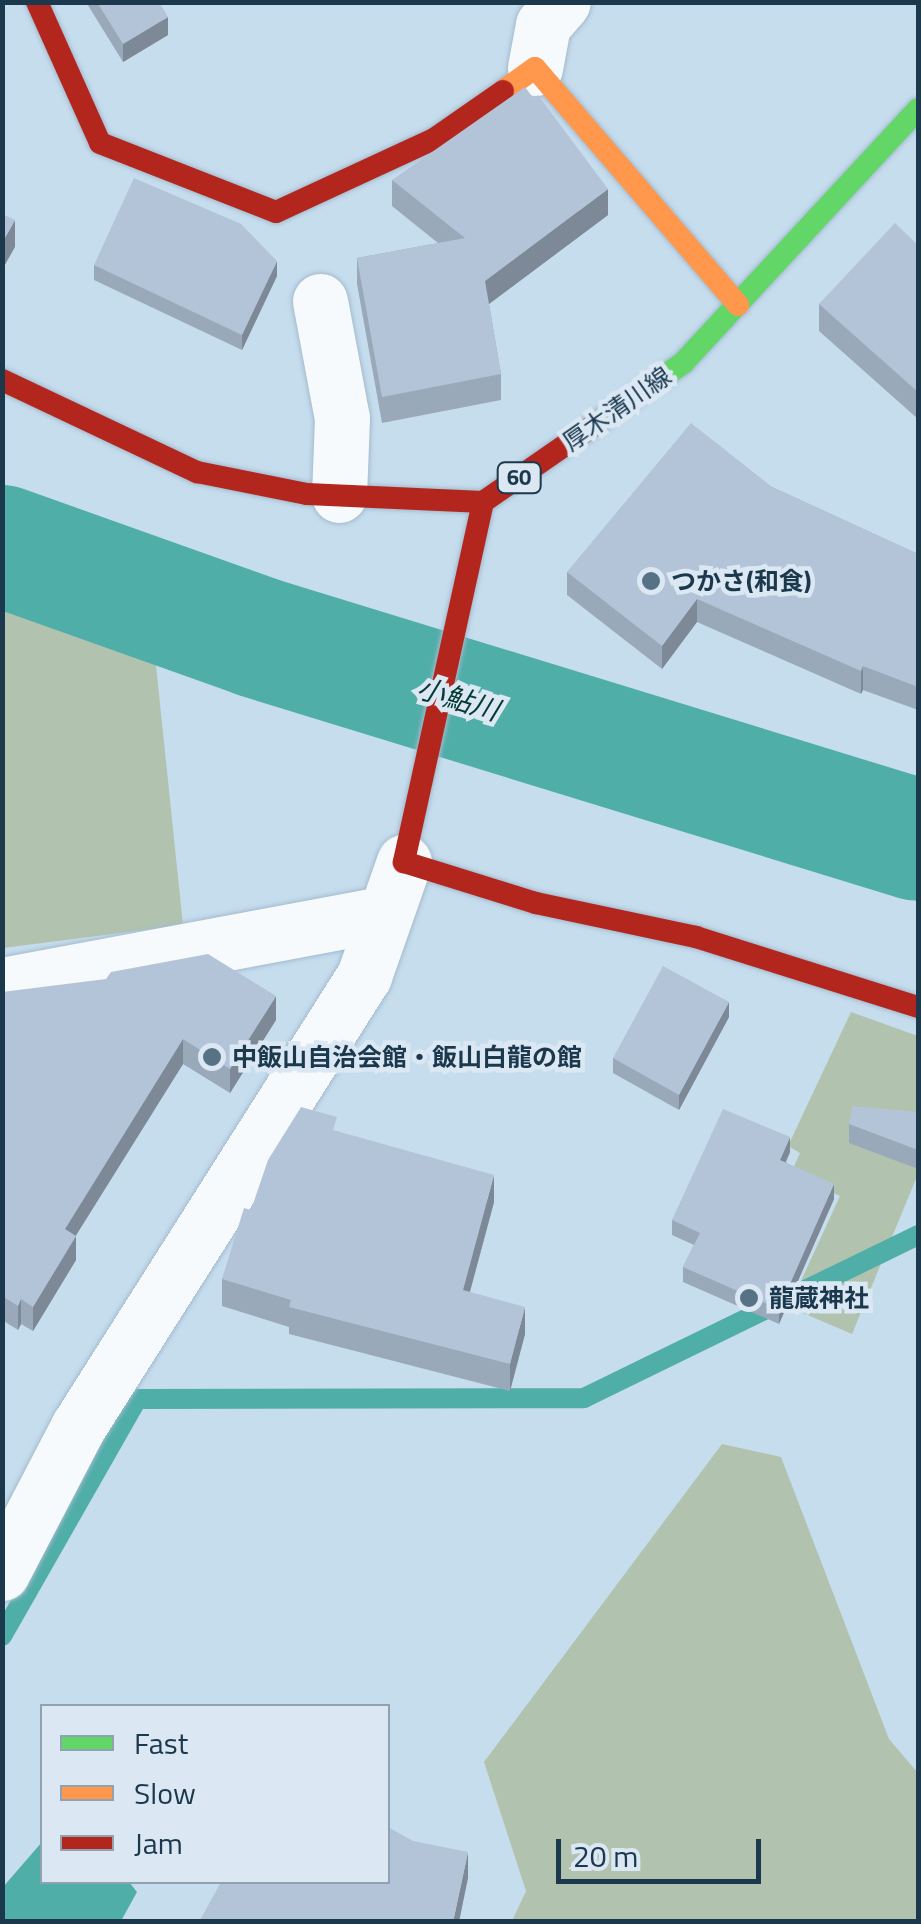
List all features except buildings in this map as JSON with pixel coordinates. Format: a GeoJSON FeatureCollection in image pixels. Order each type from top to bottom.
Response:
{"type":"FeatureCollection","features":[{"type":"Feature","properties":{"kind":"street"},"geometry":{"type":"LineString","coordinates":[[37,2],[100,142],[276,212],[434,138],[535,68],[543,24],[563,2]]}},
{"type":"Feature","properties":{"kind":"street"},"geometry":{"type":"LineString","coordinates":[[535,68],[738,305]]}},
{"type":"Feature","properties":{"kind":"street","name":"厚木清川線"},"geometry":{"type":"LineString","coordinates":[[483,502],[682,363],[918,108]]}},
{"type":"Feature","properties":{"kind":"street"},"geometry":{"type":"LineString","coordinates":[[320,300],[342,418],[339,495]]}},
{"type":"Feature","properties":{"kind":"street","name":"60"},"geometry":{"type":"LineString","coordinates":[[2,380],[197,472],[339,495],[483,502]]}},
{"type":"Feature","properties":{"kind":"street"},"geometry":{"type":"LineString","coordinates":[[2,1573],[78,1427],[364,976],[409,838],[483,502]]}},
{"type":"Feature","properties":{"kind":"street"},"geometry":{"type":"LineString","coordinates":[[409,838],[536,903],[696,937],[918,1007]]}},
{"type":"Feature","properties":{"kind":"street"},"geometry":{"type":"LineString","coordinates":[[2,984],[386,913]]}},
{"type":"Feature","properties":{"kind":"shaded area"},"geometry":{"type":"Polygon","coordinates":[[[2,559],[152,627],[183,925],[3,948],[2,559]]]}},
{"type":"Feature","properties":{"kind":"shaded area"},"geometry":{"type":"Polygon","coordinates":[[[851,1012],[918,1036],[918,1174],[852,1334],[789,1307],[840,1196],[791,1173],[800,1153],[788,1146],[851,1012]]]}},
{"type":"Feature","properties":{"kind":"shaded area"},"geometry":{"type":"Polygon","coordinates":[[[722,1444],[781,1457],[889,1739],[918,1773],[918,1921],[512,1921],[526,1891],[484,1762],[722,1444]]]}},
{"type":"Feature","properties":{"kind":"shaded area"},"geometry":{"type":"Polygon","coordinates":[[[40,1844],[40,1884],[131,1884],[137,1892],[121,1921],[3,1921],[3,1887],[40,1844]]]}},
{"type":"Feature","properties":{"kind":"waterway","name":"小鮎川"},"geometry":{"type":"LineString","coordinates":[[2,546],[257,637],[918,840]]}},
{"type":"Feature","properties":{"kind":"waterway"},"geometry":{"type":"LineString","coordinates":[[2,1636],[137,1399],[584,1398],[918,1235]]}},
{"type":"Feature","properties":{"kind":"traffic: fast"},"geometry":{"type":"LineString","coordinates":[[597,423],[683,363],[918,109]]}},
{"type":"Feature","properties":{"kind":"traffic: slow"},"geometry":{"type":"LineString","coordinates":[[503,91],[535,68],[738,305]]}},
{"type":"Feature","properties":{"kind":"traffic: jam"},"geometry":{"type":"LineString","coordinates":[[37,2],[100,143],[276,212],[434,139],[503,91]]}},
{"type":"Feature","properties":{"kind":"traffic: jam"},"geometry":{"type":"LineString","coordinates":[[2,380],[197,472],[307,494],[483,502],[597,423]]}},
{"type":"Feature","properties":{"kind":"traffic: jam"},"geometry":{"type":"LineString","coordinates":[[483,502],[404,862],[536,903],[696,937],[918,1007]]}},
{"type":"Feature","properties":{"kind":"place","name":"つかさ(和食)"},"geometry":{"type":"Point","coordinates":[651,581]}},
{"type":"Feature","properties":{"kind":"place","name":"中飯山自治会館・飯山白龍の館"},"geometry":{"type":"Point","coordinates":[212,1057]}},
{"type":"Feature","properties":{"kind":"place","name":"龍蔵神社"},"geometry":{"type":"Point","coordinates":[749,1298]}}]}
